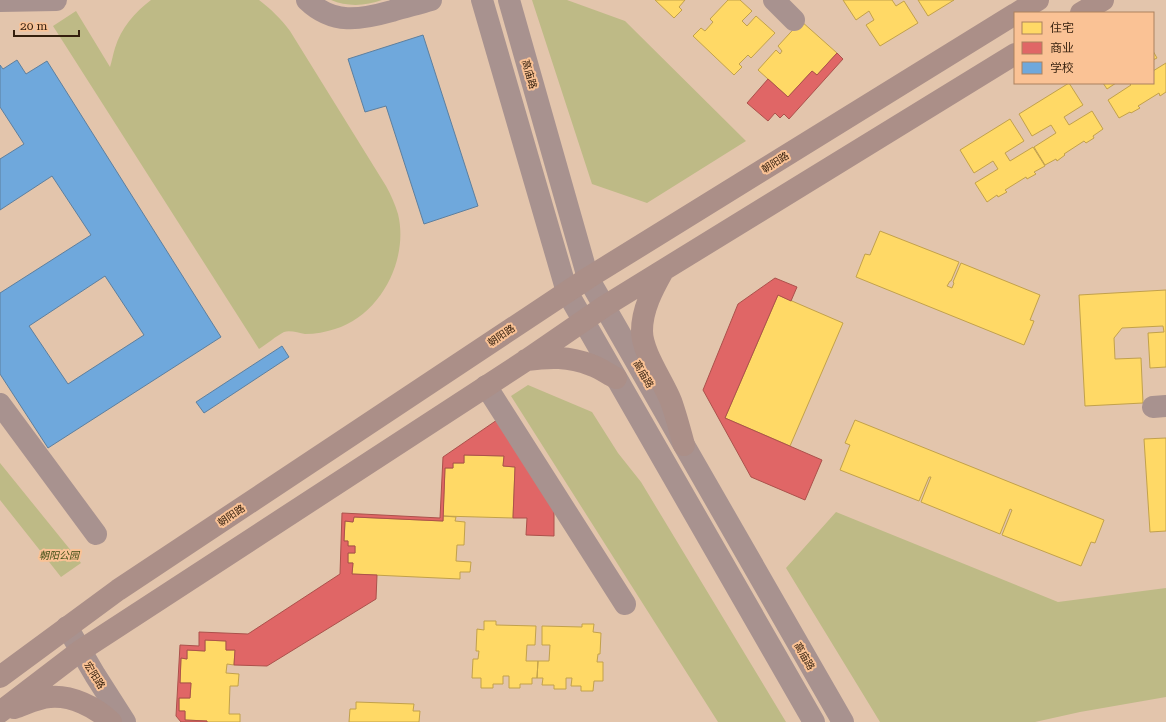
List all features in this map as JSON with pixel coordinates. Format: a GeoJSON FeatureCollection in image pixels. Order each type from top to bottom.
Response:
{"type":"FeatureCollection","features":[{"type":"Feature","properties":{"kind":"main road","name":"朝阳路"},"geometry":{"type":"LineString","coordinates":[[1019,12],[1038,0]]}},
{"type":"Feature","properties":{"kind":"main road"},"geometry":{"type":"LineString","coordinates":[[1083,12],[1102,0]]}},
{"type":"Feature","properties":{"kind":"main road","name":"朝阳路"},"geometry":{"type":"LineString","coordinates":[[0,677],[118,590],[588,278],[1014,15]]}},
{"type":"Feature","properties":{"kind":"main road"},"geometry":{"type":"LineString","coordinates":[[0,712],[80,651],[486,386],[605,306],[1014,55]]}},
{"type":"Feature","properties":{"kind":"main road"},"geometry":{"type":"LineString","coordinates":[[664,269],[650,296],[644,317],[642,332],[646,349],[671,401],[684,445]]}},
{"type":"Feature","properties":{"kind":"main road"},"geometry":{"type":"LineString","coordinates":[[525,360],[549,357],[570,359],[592,365],[616,378]]}},
{"type":"Feature","properties":{"kind":"main road"},"geometry":{"type":"LineString","coordinates":[[0,712],[49,697],[61,697],[92,708],[111,722]]}},
{"type":"Feature","properties":{"kind":"street"},"geometry":{"type":"LineString","coordinates":[[0,1],[56,0]]}},
{"type":"Feature","properties":{"kind":"street"},"geometry":{"type":"LineString","coordinates":[[306,0],[324,13],[334,17],[346,19],[361,19],[375,16],[431,0]]}},
{"type":"Feature","properties":{"kind":"street"},"geometry":{"type":"LineString","coordinates":[[482,0],[567,292],[814,722]]}},
{"type":"Feature","properties":{"kind":"street","name":"高庙路"},"geometry":{"type":"LineString","coordinates":[[508,0],[588,278],[843,722]]}},
{"type":"Feature","properties":{"kind":"street"},"geometry":{"type":"LineString","coordinates":[[774,0],[794,20]]}},
{"type":"Feature","properties":{"kind":"street"},"geometry":{"type":"LineString","coordinates":[[486,386],[625,604]]}},
{"type":"Feature","properties":{"kind":"street"},"geometry":{"type":"LineString","coordinates":[[0,404],[96,534]]}},
{"type":"Feature","properties":{"kind":"street","name":"宏阳路"},"geometry":{"type":"LineString","coordinates":[[67,627],[80,651],[125,722]]}},
{"type":"Feature","properties":{"kind":"green space"},"geometry":{"type":"Polygon","coordinates":[[[151,0],[259,0],[276,14],[290,31],[386,186],[398,214],[400,231],[399,249],[395,266],[388,283],[378,298],[366,311],[351,322],[335,329],[317,333],[305,334],[286,331],[259,349],[53,26],[76,11],[110,67],[114,50],[125,27],[134,15],[151,0]]]}},
{"type":"Feature","properties":{"kind":"green space"},"geometry":{"type":"Polygon","coordinates":[[[331,0],[382,0],[370,4],[350,5],[331,0]]]}},
{"type":"Feature","properties":{"kind":"green space"},"geometry":{"type":"Polygon","coordinates":[[[532,0],[567,0],[625,21],[746,141],[647,203],[592,184],[532,0]]]}},
{"type":"Feature","properties":{"kind":"green space"},"geometry":{"type":"Polygon","coordinates":[[[528,385],[592,412],[618,453],[641,482],[786,722],[718,722],[511,396],[528,385]]]}},
{"type":"Feature","properties":{"kind":"green space","name":"朝阳公园"},"geometry":{"type":"Polygon","coordinates":[[[0,463],[81,563],[61,577],[0,500],[0,463]]]}},
{"type":"Feature","properties":{"kind":"green space"},"geometry":{"type":"Polygon","coordinates":[[[836,512],[1058,602],[1166,588],[1166,697],[1080,712],[1035,722],[880,722],[786,568],[836,512]]]}},
{"type":"Feature","properties":{"kind":"building: 住宅"},"geometry":{"type":"Polygon","coordinates":[[[655,0],[685,0],[679,7],[682,10],[674,18],[655,0]]]}},
{"type":"Feature","properties":{"kind":"building: 住宅"},"geometry":{"type":"Polygon","coordinates":[[[728,0],[740,0],[752,11],[742,21],[747,26],[756,16],[775,33],[751,58],[748,55],[739,64],[742,67],[734,75],[693,36],[701,28],[705,31],[713,22],[710,19],[728,0]]]}},
{"type":"Feature","properties":{"kind":"building: 住宅"},"geometry":{"type":"Polygon","coordinates":[[[843,0],[892,0],[896,6],[904,1],[918,23],[880,46],[866,25],[874,20],[869,11],[856,20],[843,0]]]}},
{"type":"Feature","properties":{"kind":"building: 住宅"},"geometry":{"type":"Polygon","coordinates":[[[918,0],[954,0],[928,16],[918,0]]]}},
{"type":"Feature","properties":{"kind":"building: 住宅"},"geometry":{"type":"Polygon","coordinates":[[[801,21],[837,53],[817,75],[812,71],[788,97],[758,70],[776,50],[780,54],[782,51],[778,46],[801,21]]]}},
{"type":"Feature","properties":{"kind":"building: 住宅"},"geometry":{"type":"Polygon","coordinates":[[[1154,53],[1157,58],[1154,60],[1154,53]]]}},
{"type":"Feature","properties":{"kind":"building: 住宅"},"geometry":{"type":"Polygon","coordinates":[[[1166,63],[1166,92],[1160,96],[1159,93],[1138,106],[1140,108],[1119,118],[1108,100],[1131,85],[1130,84],[1154,84],[1154,70],[1166,63]]]}},
{"type":"Feature","properties":{"kind":"building: 住宅"},"geometry":{"type":"Polygon","coordinates":[[[1070,84],[1083,105],[1064,117],[1069,125],[1092,111],[1103,129],[1093,136],[1094,138],[1086,143],[1084,141],[1064,154],[1065,155],[1057,161],[1056,159],[1045,165],[1034,147],[1056,133],[1051,125],[1032,136],[1019,114],[1070,84]]]}},
{"type":"Feature","properties":{"kind":"building: 住宅"},"geometry":{"type":"Polygon","coordinates":[[[1104,84],[1114,84],[1107,89],[1104,84]]]}},
{"type":"Feature","properties":{"kind":"building: 住宅"},"geometry":{"type":"Polygon","coordinates":[[[1010,119],[1024,141],[1005,153],[1010,161],[1033,147],[1045,166],[1034,172],[1036,174],[1027,179],[1026,177],[1005,190],[1007,192],[998,197],[997,195],[987,202],[975,183],[998,169],[993,161],[974,173],[960,150],[1010,119]]]}},
{"type":"Feature","properties":{"kind":"building: 住宅"},"geometry":{"type":"Polygon","coordinates":[[[880,231],[959,262],[951,281],[947,286],[952,288],[961,263],[1040,295],[1030,320],[1034,321],[1024,345],[856,277],[865,254],[870,255],[880,231]]]}},
{"type":"Feature","properties":{"kind":"building: 住宅"},"geometry":{"type":"Polygon","coordinates":[[[1166,290],[1166,367],[1150,368],[1148,333],[1164,332],[1163,326],[1122,328],[1114,338],[1115,359],[1141,358],[1143,403],[1085,406],[1079,295],[1166,290]]]}},
{"type":"Feature","properties":{"kind":"building: 住宅"},"geometry":{"type":"Polygon","coordinates":[[[778,295],[843,323],[790,446],[725,418],[778,295]]]}},
{"type":"Feature","properties":{"kind":"building: 住宅"},"geometry":{"type":"Polygon","coordinates":[[[855,420],[1104,520],[1095,543],[1091,542],[1081,566],[1002,535],[1012,510],[1010,509],[1000,534],[921,502],[931,477],[929,477],[919,501],[840,470],[850,445],[845,443],[855,420]]]}},
{"type":"Feature","properties":{"kind":"building: 住宅"},"geometry":{"type":"Polygon","coordinates":[[[1166,438],[1166,531],[1150,532],[1144,439],[1166,438]]]}},
{"type":"Feature","properties":{"kind":"building: 住宅"},"geometry":{"type":"Polygon","coordinates":[[[464,455],[504,456],[503,466],[515,467],[513,518],[443,516],[445,468],[453,468],[453,463],[464,463],[464,455]]]}},
{"type":"Feature","properties":{"kind":"building: 住宅"},"geometry":{"type":"Polygon","coordinates":[[[443,516],[456,517],[455,521],[465,522],[464,545],[457,545],[456,561],[471,562],[470,572],[460,572],[460,579],[352,574],[353,563],[348,563],[348,553],[355,553],[355,546],[348,546],[348,541],[344,541],[345,521],[353,522],[354,517],[443,521],[443,516]]]}},
{"type":"Feature","properties":{"kind":"building: 住宅"},"geometry":{"type":"Polygon","coordinates":[[[484,621],[496,621],[496,625],[536,626],[535,645],[527,645],[526,661],[538,661],[537,678],[532,678],[532,684],[520,684],[520,688],[509,688],[509,676],[503,676],[503,684],[493,684],[493,688],[481,688],[481,678],[472,678],[473,659],[478,659],[479,651],[476,651],[477,629],[484,630],[484,621]]]}},
{"type":"Feature","properties":{"kind":"building: 住宅"},"geometry":{"type":"Polygon","coordinates":[[[582,624],[594,624],[593,632],[601,633],[600,654],[598,654],[597,662],[603,662],[603,681],[594,681],[593,691],[581,691],[581,686],[571,686],[572,678],[566,678],[566,689],[554,689],[554,685],[542,685],[543,678],[537,678],[538,661],[549,661],[550,645],[542,645],[542,626],[582,627],[582,624]]]}},
{"type":"Feature","properties":{"kind":"building: 住宅"},"geometry":{"type":"Polygon","coordinates":[[[205,640],[226,641],[226,650],[235,650],[234,665],[227,664],[226,673],[239,674],[238,686],[230,686],[229,714],[240,714],[240,722],[185,720],[185,711],[179,711],[179,698],[190,698],[191,683],[180,683],[181,658],[187,659],[187,650],[205,651],[205,640]]]}},
{"type":"Feature","properties":{"kind":"building: 住宅"},"geometry":{"type":"Polygon","coordinates":[[[356,702],[414,704],[413,711],[420,711],[419,722],[349,722],[350,709],[356,709],[356,702]]]}},
{"type":"Feature","properties":{"kind":"building: 商业"},"geometry":{"type":"Polygon","coordinates":[[[837,53],[843,59],[789,119],[784,114],[780,118],[775,113],[768,121],[747,103],[768,79],[788,97],[812,71],[817,75],[837,53]]]}},
{"type":"Feature","properties":{"kind":"building: 商业"},"geometry":{"type":"Polygon","coordinates":[[[775,278],[797,287],[791,301],[778,295],[725,418],[822,460],[805,500],[751,477],[703,390],[738,304],[775,278]]]}},
{"type":"Feature","properties":{"kind":"building: 商业"},"geometry":{"type":"Polygon","coordinates":[[[497,420],[554,510],[554,536],[526,535],[527,518],[513,518],[515,467],[503,466],[504,456],[464,455],[464,463],[453,463],[453,468],[445,468],[443,521],[354,517],[353,522],[345,521],[344,541],[348,541],[348,546],[355,546],[355,553],[348,553],[348,563],[353,563],[352,574],[377,575],[376,599],[267,666],[234,665],[235,650],[226,650],[226,641],[205,640],[205,651],[187,650],[187,659],[181,658],[180,683],[191,683],[190,698],[179,698],[179,711],[185,711],[185,720],[207,722],[181,722],[176,716],[180,645],[199,646],[199,632],[248,634],[340,574],[342,513],[440,518],[443,457],[497,420]]]}},
{"type":"Feature","properties":{"kind":"building: 学校"},"geometry":{"type":"Polygon","coordinates":[[[423,35],[478,206],[424,224],[386,106],[365,112],[348,59],[423,35]]]}},
{"type":"Feature","properties":{"kind":"building: 学校"},"geometry":{"type":"Polygon","coordinates":[[[17,60],[26,74],[47,61],[221,337],[48,448],[0,374],[0,293],[91,235],[52,176],[0,210],[0,159],[24,144],[0,107],[0,65],[3,69],[17,60]],[[105,276],[29,326],[68,384],[144,335],[105,276]]]}},
{"type":"Feature","properties":{"kind":"building: 学校"},"geometry":{"type":"Polygon","coordinates":[[[282,346],[289,357],[204,413],[196,402],[282,346]]]}}]}
